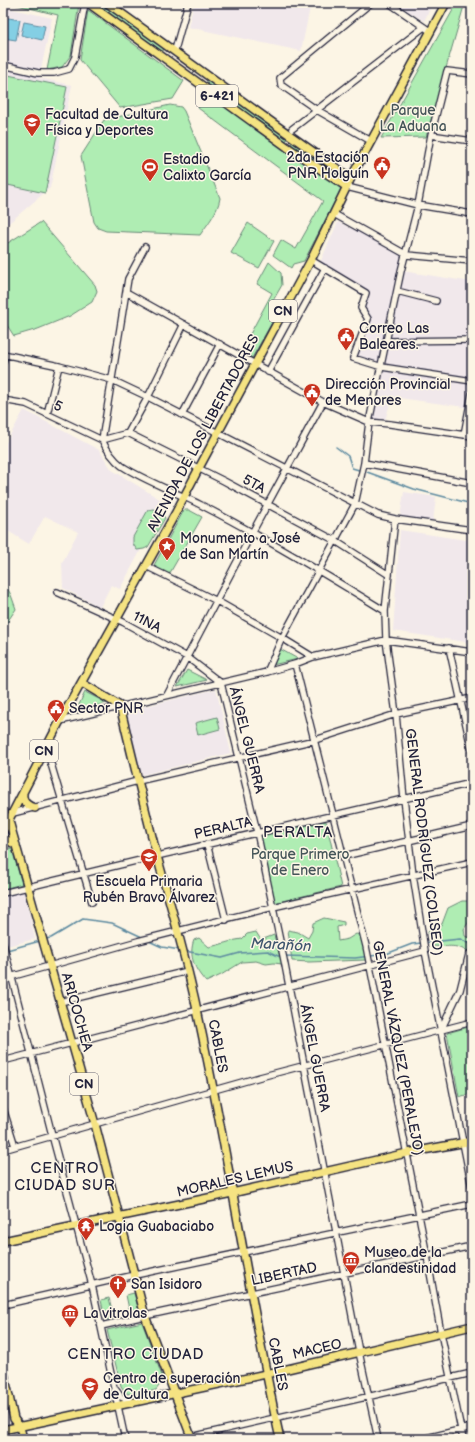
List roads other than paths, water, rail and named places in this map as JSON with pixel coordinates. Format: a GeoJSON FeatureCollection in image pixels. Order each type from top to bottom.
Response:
{"type":"FeatureCollection","features":[{"type":"Feature","properties":{"kind":"main road","name":"6-421"},"geometry":{"type":"LineString","coordinates":[[88,3],[346,188]]}},
{"type":"Feature","properties":{"kind":"main road","name":"6-421"},"geometry":{"type":"LineString","coordinates":[[107,3],[175,50],[293,138],[351,178]]}},
{"type":"Feature","properties":{"kind":"main road","name":"AVENIDA DE LOS LIBERTADORES"},"geometry":{"type":"LineString","coordinates":[[3,831],[60,721],[184,497],[311,260],[351,178],[428,29],[446,3]]}},
{"type":"Feature","properties":{"kind":"main road"},"geometry":{"type":"LineString","coordinates":[[82,683],[120,706]]}},
{"type":"Feature","properties":{"kind":"main road","name":"CABLES"},"geometry":{"type":"LineString","coordinates":[[120,706],[157,856],[181,941],[197,1010],[252,1293],[266,1374],[280,1439]]}},
{"type":"Feature","properties":{"kind":"main road"},"geometry":{"type":"LineString","coordinates":[[22,794],[22,799],[24,802],[28,806],[35,808]]}},
{"type":"Feature","properties":{"kind":"main road","name":"ARICOCHEA"},"geometry":{"type":"LineString","coordinates":[[9,821],[95,1124],[145,1316],[192,1438]]}},
{"type":"Feature","properties":{"kind":"main road"},"geometry":{"type":"LineString","coordinates":[[3,840],[7,840],[16,845]]}},
{"type":"Feature","properties":{"kind":"main road","name":"MORALES LEMUS"},"geometry":{"type":"LineString","coordinates":[[3,1241],[232,1193],[325,1171],[472,1141]]}},
{"type":"Feature","properties":{"kind":"main road","name":"MACEO"},"geometry":{"type":"LineString","coordinates":[[3,1429],[20,1427],[266,1374],[472,1326]]}},
{"type":"Feature","properties":{"kind":"main road"},"geometry":{"type":"LineString","coordinates":[[3,1368],[14,1419],[20,1427],[23,1439]]}},
{"type":"Feature","properties":{"kind":"main road"},"geometry":{"type":"LineString","coordinates":[[3,1429],[10,1422],[13,1413]]}},
{"type":"Feature","properties":{"kind":"street"},"geometry":{"type":"LineString","coordinates":[[3,65],[38,73],[54,73],[69,69],[75,57],[85,3]]}},
{"type":"Feature","properties":{"kind":"street"},"geometry":{"type":"LineString","coordinates":[[175,50],[188,3]]}},
{"type":"Feature","properties":{"kind":"street"},"geometry":{"type":"LineString","coordinates":[[371,3],[280,78],[281,85],[317,110],[371,141]]}},
{"type":"Feature","properties":{"kind":"street"},"geometry":{"type":"LineString","coordinates":[[292,129],[428,29],[389,3]]}},
{"type":"Feature","properties":{"kind":"street"},"geometry":{"type":"LineString","coordinates":[[267,672],[282,638],[354,504],[364,464],[369,422],[397,291],[418,205],[431,135],[447,71],[472,74]]}},
{"type":"Feature","properties":{"kind":"street"},"geometry":{"type":"LineString","coordinates":[[431,135],[472,141]]}},
{"type":"Feature","properties":{"kind":"street"},"geometry":{"type":"LineString","coordinates":[[346,188],[418,205],[472,214]]}},
{"type":"Feature","properties":{"kind":"street"},"geometry":{"type":"LineString","coordinates":[[334,214],[406,255],[472,261]]}},
{"type":"Feature","properties":{"kind":"street"},"geometry":{"type":"LineString","coordinates":[[145,248],[128,279],[102,440],[105,447],[121,465],[252,533],[319,570],[385,611]]}},
{"type":"Feature","properties":{"kind":"street"},"geometry":{"type":"LineString","coordinates":[[311,260],[366,293],[361,308],[368,320],[353,358],[381,367],[472,381]]}},
{"type":"Feature","properties":{"kind":"street"},"geometry":{"type":"LineString","coordinates":[[268,372],[325,268]]}},
{"type":"Feature","properties":{"kind":"street"},"geometry":{"type":"LineString","coordinates":[[397,291],[436,300]]}},
{"type":"Feature","properties":{"kind":"street"},"geometry":{"type":"LineString","coordinates":[[126,292],[323,402],[369,422],[472,436]]}},
{"type":"Feature","properties":{"kind":"street"},"geometry":{"type":"LineString","coordinates":[[102,440],[128,433],[148,397],[184,324]]}},
{"type":"Feature","properties":{"kind":"street"},"geometry":{"type":"LineString","coordinates":[[387,341],[472,340]]}},
{"type":"Feature","properties":{"kind":"street"},"geometry":{"type":"LineString","coordinates":[[182,415],[220,344]]}},
{"type":"Feature","properties":{"kind":"street"},"geometry":{"type":"LineString","coordinates":[[3,358],[59,366],[112,380],[378,515],[395,519],[472,530]]}},
{"type":"Feature","properties":{"kind":"street"},"geometry":{"type":"LineString","coordinates":[[47,414],[59,366]]}},
{"type":"Feature","properties":{"kind":"street"},"geometry":{"type":"LineString","coordinates":[[464,435],[472,393]]}},
{"type":"Feature","properties":{"kind":"street","name":"5"},"geometry":{"type":"LineString","coordinates":[[3,400],[26,404],[102,440]]}},
{"type":"Feature","properties":{"kind":"street"},"geometry":{"type":"LineString","coordinates":[[167,695],[323,402]]}},
{"type":"Feature","properties":{"kind":"street","name":"5TA"},"geometry":{"type":"LineString","coordinates":[[128,433],[199,468],[334,540],[389,575]]}},
{"type":"Feature","properties":{"kind":"street"},"geometry":{"type":"LineString","coordinates":[[364,464],[472,483]]}},
{"type":"Feature","properties":{"kind":"street","name":"GENERAL RODRÍGUEZ (COLISEO)"},"geometry":{"type":"LineString","coordinates":[[395,519],[385,611],[386,640],[396,714],[404,799],[413,875],[425,951],[472,1188]]}},
{"type":"Feature","properties":{"kind":"street"},"geometry":{"type":"LineString","coordinates":[[146,566],[217,601],[314,657]]}},
{"type":"Feature","properties":{"kind":"street","name":"11NA"},"geometry":{"type":"LineString","coordinates":[[56,592],[117,620],[187,657],[221,683]]}},
{"type":"Feature","properties":{"kind":"street"},"geometry":{"type":"LineString","coordinates":[[60,721],[267,672],[314,657],[386,640],[472,652]]}},
{"type":"Feature","properties":{"kind":"street"},"geometry":{"type":"LineString","coordinates":[[450,648],[472,749]]}},
{"type":"Feature","properties":{"kind":"street","name":"GENERAL VÁZQUEZ (PERALEJO)"},"geometry":{"type":"LineString","coordinates":[[295,664],[366,946],[463,1439]]}},
{"type":"Feature","properties":{"kind":"street","name":"ÁNGEL GUERRA"},"geometry":{"type":"LineString","coordinates":[[221,683],[257,832],[273,907],[305,1066],[359,1352],[378,1439]]}},
{"type":"Feature","properties":{"kind":"street"},"geometry":{"type":"LineString","coordinates":[[13,813],[138,781],[315,740],[396,714],[472,698]]}},
{"type":"Feature","properties":{"kind":"street"},"geometry":{"type":"LineString","coordinates":[[46,747],[63,800],[92,902]]}},
{"type":"Feature","properties":{"kind":"street","name":"PERALTA"},"geometry":{"type":"LineString","coordinates":[[3,893],[257,832],[472,783]]}},
{"type":"Feature","properties":{"kind":"street"},"geometry":{"type":"LineString","coordinates":[[344,856],[472,826]]}},
{"type":"Feature","properties":{"kind":"street"},"geometry":{"type":"LineString","coordinates":[[207,844],[226,920]]}},
{"type":"Feature","properties":{"kind":"street"},"geometry":{"type":"LineString","coordinates":[[3,979],[139,941],[273,907],[472,862]]}},
{"type":"Feature","properties":{"kind":"street"},"geometry":{"type":"LineString","coordinates":[[3,943],[92,1285],[126,1439]]}},
{"type":"Feature","properties":{"kind":"street"},"geometry":{"type":"LineString","coordinates":[[3,1061],[425,951]]}},
{"type":"Feature","properties":{"kind":"street"},"geometry":{"type":"LineString","coordinates":[[441,1030],[460,990],[469,954]]}},
{"type":"Feature","properties":{"kind":"street"},"geometry":{"type":"LineString","coordinates":[[60,1002],[188,971]]}},
{"type":"Feature","properties":{"kind":"street"},"geometry":{"type":"LineString","coordinates":[[3,1150],[213,1091],[472,1022]]}},
{"type":"Feature","properties":{"kind":"street"},"geometry":{"type":"LineString","coordinates":[[3,1108],[15,1146]]}},
{"type":"Feature","properties":{"kind":"street"},"geometry":{"type":"LineString","coordinates":[[3,1305],[135,1275],[472,1204]]}},
{"type":"Feature","properties":{"kind":"street","name":"LIBERTAD"},"geometry":{"type":"LineString","coordinates":[[101,1326],[472,1246]]}},
{"type":"Feature","properties":{"kind":"street"},"geometry":{"type":"LineString","coordinates":[[182,1439],[192,1438],[472,1373]]}},
{"type":"Feature","properties":{"kind":"street"},"geometry":{"type":"LineString","coordinates":[[115,1388],[121,1397],[133,1402]]}},
{"type":"Feature","properties":{"kind":"street"},"geometry":{"type":"LineString","coordinates":[[422,1439],[472,1427]]}},
{"type":"Feature","properties":{"kind":"water"},"geometry":{"type":"Polygon","coordinates":[[[3,17],[20,20],[16,40],[3,38],[3,17]]]}},
{"type":"Feature","properties":{"kind":"water"},"geometry":{"type":"Polygon","coordinates":[[[24,22],[45,26],[42,40],[21,35],[24,22]]]}},
{"type":"Feature","properties":{"kind":"waterway"},"geometry":{"type":"LineString","coordinates":[[336,447],[348,456],[352,468],[359,470]]}},
{"type":"Feature","properties":{"kind":"waterway"},"geometry":{"type":"LineString","coordinates":[[367,472],[414,489],[472,504]]}},
{"type":"Feature","properties":{"kind":"waterway","name":"Marañón"},"geometry":{"type":"LineString","coordinates":[[45,939],[51,938],[83,919],[112,923],[142,937]]}},
{"type":"Feature","properties":{"kind":"waterway","name":"Marañón"},"geometry":{"type":"LineString","coordinates":[[285,956],[355,958],[386,954],[412,944],[460,939],[472,945]]}},
{"type":"Feature","properties":{"kind":"waterway","name":"Marañón"},"geometry":{"type":"LineString","coordinates":[[7,950],[40,941]]}},
{"type":"Feature","properties":{"kind":"waterway","name":"Marañón"},"geometry":{"type":"LineString","coordinates":[[149,941],[162,947],[180,950]]}},
{"type":"Feature","properties":{"kind":"waterway","name":"Marañón"},"geometry":{"type":"LineString","coordinates":[[185,951],[222,958],[240,953],[268,951],[281,956]]}},
{"type":"Feature","properties":{"kind":"place","name":"Facultad de Cultura Física y Deportes"},"geometry":{"type":"Point","coordinates":[32,137]}},
{"type":"Feature","properties":{"kind":"place","name":"2da Estación PNR Holguín"},"geometry":{"type":"Point","coordinates":[382,180]}},
{"type":"Feature","properties":{"kind":"place","name":"Estadio Calixto García"},"geometry":{"type":"Point","coordinates":[150,182]}},
{"type":"Feature","properties":{"kind":"place","name":"Correo Las Baleares."},"geometry":{"type":"Point","coordinates":[346,351]}},
{"type":"Feature","properties":{"kind":"place","name":"Dirección Provincial de Menores"},"geometry":{"type":"Point","coordinates":[312,407]}},
{"type":"Feature","properties":{"kind":"place","name":"Monumento a José de San Martín"},"geometry":{"type":"Point","coordinates":[167,561]}},
{"type":"Feature","properties":{"kind":"place","name":"Sector PNR"},"geometry":{"type":"Point","coordinates":[56,723]}},
{"type":"Feature","properties":{"kind":"place","name":"Escuela Primaria Rubén Bravo Álvarez"},"geometry":{"type":"Point","coordinates":[149,872]}},
{"type":"Feature","properties":{"kind":"place","name":"Logia Guabaciabo"},"geometry":{"type":"Point","coordinates":[86,1241]}},
{"type":"Feature","properties":{"kind":"place","name":"Museo de la clandestinidad"},"geometry":{"type":"Point","coordinates":[351,1275]}},
{"type":"Feature","properties":{"kind":"place","name":"San Isidoro"},"geometry":{"type":"Point","coordinates":[118,1299]}},
{"type":"Feature","properties":{"kind":"place","name":"La vitrolas"},"geometry":{"type":"Point","coordinates":[70,1328]}},
{"type":"Feature","properties":{"kind":"place","name":"Centro de superación de Cultura"},"geometry":{"type":"Point","coordinates":[90,1401]}},
{"type":"Feature","properties":{"kind":"district","name":"PERALTA"},"geometry":{"type":"Point","coordinates":[298,832]}},
{"type":"Feature","properties":{"kind":"district","name":"CENTRO CIUDAD SUR"},"geometry":{"type":"Point","coordinates":[65,1176]}},
{"type":"Feature","properties":{"kind":"district","name":"CENTRO CIUDAD"},"geometry":{"type":"Point","coordinates":[136,1354]}},
{"type":"Feature","properties":{"kind":"park label","name":"Parque La Aduana"},"geometry":{"type":"Point","coordinates":[413,118]}},
{"type":"Feature","properties":{"kind":"park label","name":"Parque Primero de Enero"},"geometry":{"type":"Point","coordinates":[300,862]}}]}
